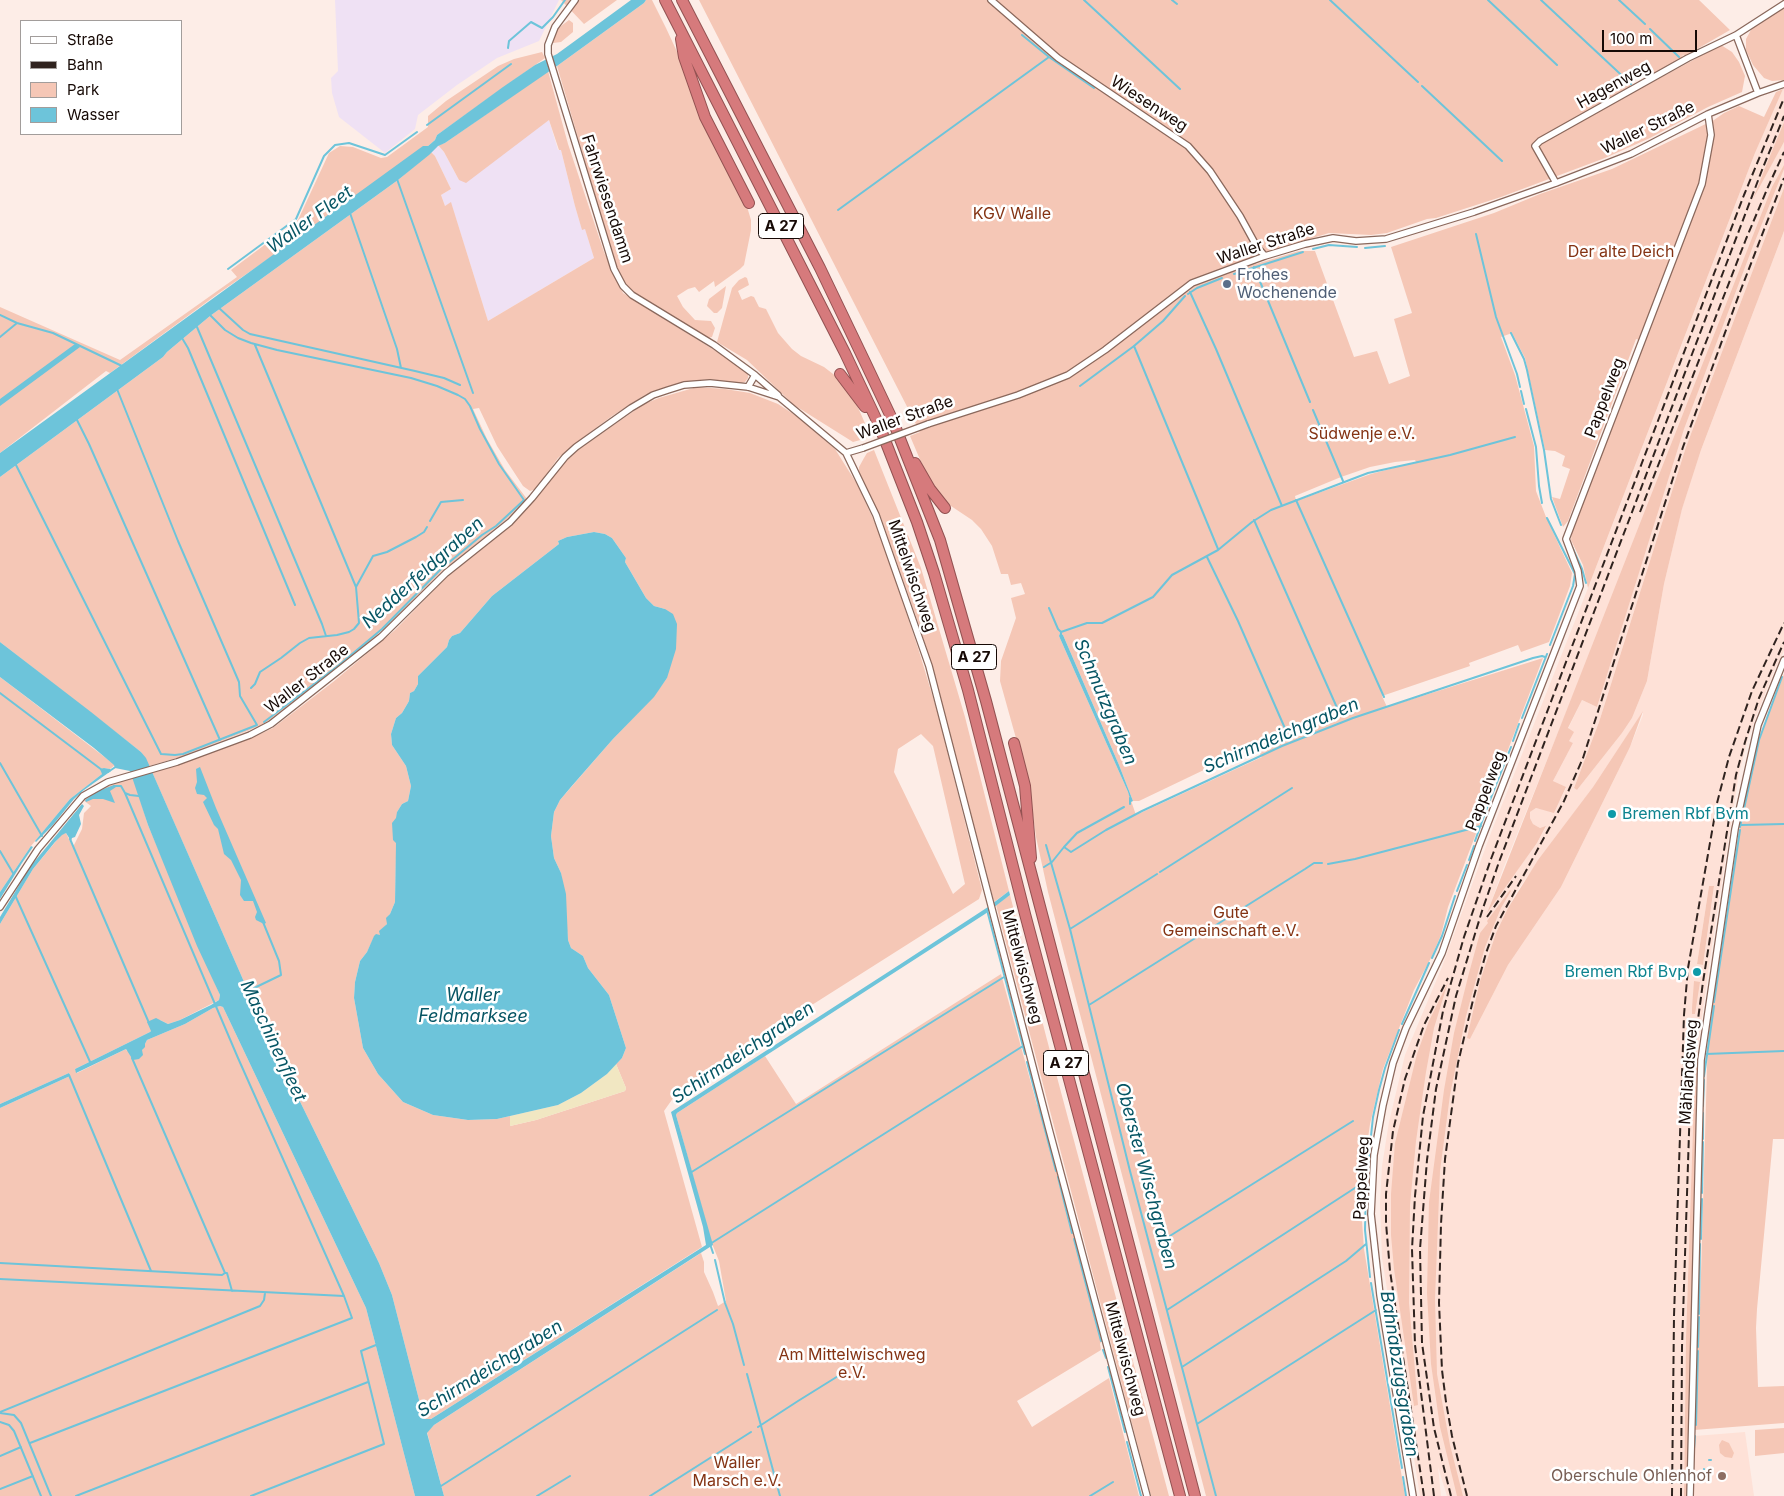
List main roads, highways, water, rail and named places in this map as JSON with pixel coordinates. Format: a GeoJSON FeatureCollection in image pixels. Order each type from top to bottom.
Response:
{"type":"FeatureCollection","features":[{"type":"Feature","properties":{"kind":"highway","name":"A 27"},"geometry":{"type":"LineString","coordinates":[[665,0],[819,301],[879,425],[918,522],[968,690],[1025,914],[1180,1496]]}},
{"type":"Feature","properties":{"kind":"highway","name":"A 27"},"geometry":{"type":"LineString","coordinates":[[682,0],[820,268],[893,421],[940,540],[961,612],[1195,1496]]}},
{"type":"Feature","properties":{"kind":"highway"},"geometry":{"type":"LineString","coordinates":[[679,28],[684,57],[705,117],[749,203]]}},
{"type":"Feature","properties":{"kind":"highway"},"geometry":{"type":"LineString","coordinates":[[840,374],[879,425]]}},
{"type":"Feature","properties":{"kind":"highway"},"geometry":{"type":"LineString","coordinates":[[904,446],[917,465],[930,490],[945,508]]}},
{"type":"Feature","properties":{"kind":"highway"},"geometry":{"type":"LineString","coordinates":[[1014,744],[1025,786],[1032,850],[1030,871]]}},
{"type":"Feature","properties":{"kind":"water"},"geometry":{"type":"Polygon","coordinates":[[[631,0],[646,0],[557,66],[438,146],[398,180],[210,316],[163,357],[0,477],[0,453],[423,146],[428,146],[435,140],[437,135],[503,87],[535,65],[557,54],[631,0]]]}},
{"type":"Feature","properties":{"kind":"water"},"geometry":{"type":"Polygon","coordinates":[[[75,344],[80,347],[0,406],[0,399],[75,344]]]}},
{"type":"Feature","properties":{"kind":"water","name":"Waller Feldmarksee"},"geometry":{"type":"Polygon","coordinates":[[[594,532],[605,534],[612,538],[626,558],[625,562],[646,598],[654,606],[665,609],[673,614],[677,624],[676,649],[667,678],[654,697],[613,739],[560,800],[554,812],[551,836],[554,858],[561,873],[566,894],[568,940],[571,948],[583,956],[588,968],[609,995],[626,1048],[622,1058],[607,1074],[581,1093],[558,1105],[497,1119],[468,1120],[433,1115],[403,1102],[378,1074],[363,1048],[354,998],[355,982],[360,961],[367,952],[374,936],[376,934],[380,935],[379,931],[387,924],[386,918],[390,914],[395,902],[396,843],[393,840],[392,823],[402,804],[408,801],[411,786],[406,766],[392,745],[391,734],[396,718],[402,713],[409,701],[410,693],[414,691],[418,684],[418,676],[447,647],[452,636],[460,633],[492,596],[559,544],[558,541],[567,537],[594,532]]]}},
{"type":"Feature","properties":{"kind":"water"},"geometry":{"type":"Polygon","coordinates":[[[1060,633],[1063,635],[1119,765],[1133,801],[1131,802],[1059,636],[1060,633]]]}},
{"type":"Feature","properties":{"kind":"water"},"geometry":{"type":"Polygon","coordinates":[[[0,642],[91,712],[146,758],[266,1032],[379,1263],[392,1295],[424,1419],[431,1419],[706,1245],[703,1227],[671,1112],[988,907],[1009,891],[1010,895],[985,914],[677,1113],[713,1245],[434,1425],[427,1433],[444,1496],[415,1496],[366,1308],[223,1007],[213,1008],[185,1024],[147,1040],[142,1050],[143,1055],[139,1059],[133,1060],[126,1049],[76,1073],[75,1069],[150,1032],[147,1022],[156,1018],[168,1024],[180,1020],[219,1000],[220,995],[197,946],[148,825],[130,771],[115,768],[94,748],[0,677],[0,642]]]}},
{"type":"Feature","properties":{"kind":"water"},"geometry":{"type":"Polygon","coordinates":[[[200,767],[266,923],[264,924],[256,920],[257,912],[253,901],[244,901],[240,895],[241,880],[231,860],[224,854],[218,829],[214,825],[203,802],[207,798],[204,795],[197,794],[195,788],[197,782],[196,769],[200,767]]]}},
{"type":"Feature","properties":{"kind":"water"},"geometry":{"type":"Polygon","coordinates":[[[104,768],[111,771],[74,799],[36,842],[70,799],[102,774],[100,769],[104,768]]]}},
{"type":"Feature","properties":{"kind":"water"},"geometry":{"type":"Polygon","coordinates":[[[114,785],[116,787],[110,791],[115,803],[103,799],[93,799],[86,802],[85,800],[98,791],[114,785]]]}},
{"type":"Feature","properties":{"kind":"water"},"geometry":{"type":"Polygon","coordinates":[[[82,804],[84,806],[79,815],[81,824],[75,837],[71,841],[66,833],[55,842],[33,869],[0,924],[0,917],[30,867],[82,804]]]}},
{"type":"Feature","properties":{"kind":"water"},"geometry":{"type":"Polygon","coordinates":[[[31,846],[33,847],[0,899],[0,892],[31,846]]]}},
{"type":"Feature","properties":{"kind":"water"},"geometry":{"type":"Polygon","coordinates":[[[69,1073],[70,1076],[0,1108],[0,1104],[69,1073]]]}},
{"type":"Feature","properties":{"kind":"waterway"},"geometry":{"type":"LineString","coordinates":[[508,48],[509,41],[531,22],[542,28],[553,17],[565,0]]}},
{"type":"Feature","properties":{"kind":"waterway"},"geometry":{"type":"LineString","coordinates":[[1084,0],[1180,89]]}},
{"type":"Feature","properties":{"kind":"waterway"},"geometry":{"type":"LineString","coordinates":[[1172,0],[1177,4]]}},
{"type":"Feature","properties":{"kind":"waterway"},"geometry":{"type":"LineString","coordinates":[[1330,0],[1418,82]]}},
{"type":"Feature","properties":{"kind":"waterway"},"geometry":{"type":"LineString","coordinates":[[1488,0],[1557,65]]}},
{"type":"Feature","properties":{"kind":"waterway"},"geometry":{"type":"LineString","coordinates":[[1541,0],[1631,84]]}},
{"type":"Feature","properties":{"kind":"waterway"},"geometry":{"type":"LineString","coordinates":[[1619,0],[1645,24]]}},
{"type":"Feature","properties":{"kind":"waterway"},"geometry":{"type":"LineString","coordinates":[[1650,29],[1679,57]]}},
{"type":"Feature","properties":{"kind":"waterway"},"geometry":{"type":"LineString","coordinates":[[1022,35],[1049,57],[1094,88]]}},
{"type":"Feature","properties":{"kind":"waterway"},"geometry":{"type":"LineString","coordinates":[[838,210],[1049,57]]}},
{"type":"Feature","properties":{"kind":"waterway"},"geometry":{"type":"LineString","coordinates":[[427,125],[511,64]]}},
{"type":"Feature","properties":{"kind":"waterway"},"geometry":{"type":"LineString","coordinates":[[1422,86],[1502,161]]}},
{"type":"Feature","properties":{"kind":"waterway","name":"Waller Fleet"},"geometry":{"type":"LineString","coordinates":[[228,269],[296,219],[324,156],[335,145],[349,143],[385,155],[417,132]]}},
{"type":"Feature","properties":{"kind":"waterway"},"geometry":{"type":"LineString","coordinates":[[397,179],[473,393]]}},
{"type":"Feature","properties":{"kind":"waterway","name":"Waller Fleet"},"geometry":{"type":"LineString","coordinates":[[350,213],[397,349],[401,368]]}},
{"type":"Feature","properties":{"kind":"waterway","name":"Bahnabzugsgraben"},"geometry":{"type":"LineString","coordinates":[[1476,234],[1496,317],[1520,387]]}},
{"type":"Feature","properties":{"kind":"waterway"},"geometry":{"type":"LineString","coordinates":[[1313,249],[1329,245],[1357,247]]}},
{"type":"Feature","properties":{"kind":"waterway"},"geometry":{"type":"LineString","coordinates":[[1365,248],[1385,246]]}},
{"type":"Feature","properties":{"kind":"waterway"},"geometry":{"type":"LineString","coordinates":[[1234,274],[1303,252]]}},
{"type":"Feature","properties":{"kind":"waterway"},"geometry":{"type":"LineString","coordinates":[[1254,267],[1310,402]]}},
{"type":"Feature","properties":{"kind":"waterway"},"geometry":{"type":"LineString","coordinates":[[1188,294],[1197,288],[1222,278]]}},
{"type":"Feature","properties":{"kind":"waterway"},"geometry":{"type":"LineString","coordinates":[[1190,292],[1282,506]]}},
{"type":"Feature","properties":{"kind":"waterway"},"geometry":{"type":"LineString","coordinates":[[1080,386],[1134,346],[1163,321],[1185,296]]}},
{"type":"Feature","properties":{"kind":"waterway"},"geometry":{"type":"LineString","coordinates":[[219,308],[250,334],[444,378],[460,385]]}},
{"type":"Feature","properties":{"kind":"waterway"},"geometry":{"type":"LineString","coordinates":[[0,315],[17,323],[53,333],[122,366]]}},
{"type":"Feature","properties":{"kind":"waterway","name":"Nedderfeldgraben"},"geometry":{"type":"LineString","coordinates":[[210,315],[225,330],[251,343],[411,378],[437,386],[465,399],[499,464],[524,500],[496,526],[482,535],[440,570],[382,629],[339,665],[264,722]]}},
{"type":"Feature","properties":{"kind":"waterway"},"geometry":{"type":"LineString","coordinates":[[0,337],[17,323]]}},
{"type":"Feature","properties":{"kind":"waterway"},"geometry":{"type":"LineString","coordinates":[[197,327],[326,636]]}},
{"type":"Feature","properties":{"kind":"waterway"},"geometry":{"type":"LineString","coordinates":[[1511,333],[1524,359],[1527,370],[1544,450],[1551,499],[1561,525]]}},
{"type":"Feature","properties":{"kind":"waterway"},"geometry":{"type":"LineString","coordinates":[[182,338],[188,348],[295,605]]}},
{"type":"Feature","properties":{"kind":"waterway"},"geometry":{"type":"LineString","coordinates":[[255,345],[356,587]]}},
{"type":"Feature","properties":{"kind":"waterway"},"geometry":{"type":"LineString","coordinates":[[1134,346],[1218,549]]}},
{"type":"Feature","properties":{"kind":"waterway","name":"Nedderfeldgraben"},"geometry":{"type":"LineString","coordinates":[[15,463],[161,754],[183,754],[257,725],[240,696],[239,682],[178,541],[117,389]]}},
{"type":"Feature","properties":{"kind":"waterway","name":"Bahnabzugsgraben"},"geometry":{"type":"LineString","coordinates":[[1521,391],[1524,404]]}},
{"type":"Feature","properties":{"kind":"waterway","name":"Bahnabzugsgraben"},"geometry":{"type":"LineString","coordinates":[[1526,409],[1536,447],[1542,503]]}},
{"type":"Feature","properties":{"kind":"waterway"},"geometry":{"type":"LineString","coordinates":[[1313,410],[1343,481]]}},
{"type":"Feature","properties":{"kind":"waterway"},"geometry":{"type":"LineString","coordinates":[[76,418],[220,740]]}},
{"type":"Feature","properties":{"kind":"waterway","name":"Schmutzgraben"},"geometry":{"type":"LineString","coordinates":[[1061,635],[1061,632],[1087,623],[1102,623],[1153,597],[1172,575],[1218,550],[1252,522],[1271,510],[1368,473],[1450,455],[1515,437]]}},
{"type":"Feature","properties":{"kind":"waterway"},"geometry":{"type":"LineString","coordinates":[[430,521],[441,502],[463,500]]}},
{"type":"Feature","properties":{"kind":"waterway"},"geometry":{"type":"LineString","coordinates":[[1296,500],[1384,697]]}},
{"type":"Feature","properties":{"kind":"waterway","name":"Bahnabzugsgraben"},"geometry":{"type":"LineString","coordinates":[[1547,518],[1575,574],[1573,586],[1550,645]]}},
{"type":"Feature","properties":{"kind":"waterway"},"geometry":{"type":"LineString","coordinates":[[1254,520],[1338,710]]}},
{"type":"Feature","properties":{"kind":"waterway"},"geometry":{"type":"LineString","coordinates":[[251,688],[255,684],[260,672],[300,643],[309,638],[337,635],[354,629],[359,623],[356,587],[373,556],[387,552],[416,537],[424,532],[427,527]]}},
{"type":"Feature","properties":{"kind":"waterway"},"geometry":{"type":"LineString","coordinates":[[1572,547],[1586,583]]}},
{"type":"Feature","properties":{"kind":"waterway"},"geometry":{"type":"LineString","coordinates":[[1207,557],[1238,621],[1287,733]]}},
{"type":"Feature","properties":{"kind":"waterway"},"geometry":{"type":"LineString","coordinates":[[1049,608],[1061,632]]}},
{"type":"Feature","properties":{"kind":"waterway","name":"Bahnabzugsgraben"},"geometry":{"type":"LineString","coordinates":[[1522,718],[1547,654]]}},
{"type":"Feature","properties":{"kind":"waterway","name":"Schirmdeichgraben"},"geometry":{"type":"LineString","coordinates":[[1044,867],[1052,862],[1064,847],[1071,852],[1106,830],[1142,811],[1282,746],[1353,718],[1533,658],[1545,657]]}},
{"type":"Feature","properties":{"kind":"waterway"},"geometry":{"type":"LineString","coordinates":[[1740,827],[1759,740],[1782,677]]}},
{"type":"Feature","properties":{"kind":"waterway"},"geometry":{"type":"LineString","coordinates":[[0,693],[102,770]]}},
{"type":"Feature","properties":{"kind":"waterway","name":"Bahnabzugsgraben"},"geometry":{"type":"LineString","coordinates":[[1513,741],[1519,724]]}},
{"type":"Feature","properties":{"kind":"waterway","name":"Bahnabzugsgraben"},"geometry":{"type":"LineString","coordinates":[[1490,800],[1511,747]]}},
{"type":"Feature","properties":{"kind":"waterway"},"geometry":{"type":"LineString","coordinates":[[0,763],[42,836]]}},
{"type":"Feature","properties":{"kind":"waterway"},"geometry":{"type":"LineString","coordinates":[[108,772],[117,766]]}},
{"type":"Feature","properties":{"kind":"waterway"},"geometry":{"type":"LineString","coordinates":[[114,786],[121,786],[125,793],[139,796]]}},
{"type":"Feature","properties":{"kind":"waterway"},"geometry":{"type":"LineString","coordinates":[[1160,872],[1292,788]]}},
{"type":"Feature","properties":{"kind":"waterway"},"geometry":{"type":"LineString","coordinates":[[30,1443],[352,1318],[125,793]]}},
{"type":"Feature","properties":{"kind":"waterway","name":"Schmutzgraben"},"geometry":{"type":"LineString","coordinates":[[1130,798],[1130,804]]}},
{"type":"Feature","properties":{"kind":"waterway","name":"Bahnabzugsgraben"},"geometry":{"type":"LineString","coordinates":[[1475,841],[1488,805]]}},
{"type":"Feature","properties":{"kind":"waterway","name":"Schmutzgraben"},"geometry":{"type":"LineString","coordinates":[[1064,847],[1077,833],[1124,807]]}},
{"type":"Feature","properties":{"kind":"waterway"},"geometry":{"type":"LineString","coordinates":[[1741,825],[1784,824]]}},
{"type":"Feature","properties":{"kind":"waterway"},"geometry":{"type":"LineString","coordinates":[[1328,864],[1355,859],[1481,826]]}},
{"type":"Feature","properties":{"kind":"waterway"},"geometry":{"type":"LineString","coordinates":[[1714,1002],[1740,830]]}},
{"type":"Feature","properties":{"kind":"waterway"},"geometry":{"type":"LineString","coordinates":[[70,839],[149,1023]]}},
{"type":"Feature","properties":{"kind":"waterway","name":"Oberster Wischgraben"},"geometry":{"type":"LineString","coordinates":[[1046,845],[1070,929],[1130,1171],[1216,1496]]}},
{"type":"Feature","properties":{"kind":"waterway","name":"Bahnabzugsgraben"},"geometry":{"type":"LineString","coordinates":[[1469,860],[1474,846]]}},
{"type":"Feature","properties":{"kind":"waterway"},"geometry":{"type":"LineString","coordinates":[[0,851],[13,873]]}},
{"type":"Feature","properties":{"kind":"waterway"},"geometry":{"type":"LineString","coordinates":[[1089,1005],[1314,863],[1322,863]]}},
{"type":"Feature","properties":{"kind":"waterway","name":"Bahnabzugsgraben"},"geometry":{"type":"LineString","coordinates":[[1457,891],[1467,865]]}},
{"type":"Feature","properties":{"kind":"waterway"},"geometry":{"type":"LineString","coordinates":[[1070,929],[1157,874]]}},
{"type":"Feature","properties":{"kind":"waterway"},"geometry":{"type":"LineString","coordinates":[[15,895],[91,1064]]}},
{"type":"Feature","properties":{"kind":"waterway","name":"Bahnabzugsgraben"},"geometry":{"type":"LineString","coordinates":[[1432,958],[1442,936],[1455,896]]}},
{"type":"Feature","properties":{"kind":"waterway"},"geometry":{"type":"LineString","coordinates":[[987,910],[1025,1054]]}},
{"type":"Feature","properties":{"kind":"waterway","name":"Maschinenfleet"},"geometry":{"type":"LineString","coordinates":[[248,991],[281,975],[279,961],[263,922]]}},
{"type":"Feature","properties":{"kind":"waterway","name":"Bahnabzugsgraben"},"geometry":{"type":"LineString","coordinates":[[1402,1024],[1429,963]]}},
{"type":"Feature","properties":{"kind":"waterway"},"geometry":{"type":"LineString","coordinates":[[690,1173],[1004,977]]}},
{"type":"Feature","properties":{"kind":"waterway"},"geometry":{"type":"LineString","coordinates":[[1704,1076],[1714,1006]]}},
{"type":"Feature","properties":{"kind":"waterway","name":"Bahnabzugsgraben"},"geometry":{"type":"LineString","coordinates":[[1367,1174],[1373,1117],[1385,1068],[1399,1030]]}},
{"type":"Feature","properties":{"kind":"waterway"},"geometry":{"type":"LineString","coordinates":[[713,1253],[710,1244],[1023,1046]]}},
{"type":"Feature","properties":{"kind":"waterway"},"geometry":{"type":"LineString","coordinates":[[1706,1054],[1784,1051]]}},
{"type":"Feature","properties":{"kind":"waterway"},"geometry":{"type":"LineString","coordinates":[[132,1058],[225,1273],[227,1273],[232,1291]]}},
{"type":"Feature","properties":{"kind":"waterway"},"geometry":{"type":"LineString","coordinates":[[1027,1062],[1056,1171]]}},
{"type":"Feature","properties":{"kind":"waterway"},"geometry":{"type":"LineString","coordinates":[[69,1075],[151,1271]]}},
{"type":"Feature","properties":{"kind":"waterway"},"geometry":{"type":"LineString","coordinates":[[1703,1106],[1704,1080]]}},
{"type":"Feature","properties":{"kind":"waterway"},"geometry":{"type":"LineString","coordinates":[[1703,1113],[1703,1139]]}},
{"type":"Feature","properties":{"kind":"waterway"},"geometry":{"type":"LineString","coordinates":[[1157,1244],[1353,1121]]}},
{"type":"Feature","properties":{"kind":"waterway"},"geometry":{"type":"LineString","coordinates":[[1702,1193],[1703,1142]]}},
{"type":"Feature","properties":{"kind":"waterway"},"geometry":{"type":"LineString","coordinates":[[1058,1177],[1072,1233]]}},
{"type":"Feature","properties":{"kind":"waterway","name":"Bahnabzugsgraben"},"geometry":{"type":"LineString","coordinates":[[1366,1181],[1365,1230],[1370,1277]]}},
{"type":"Feature","properties":{"kind":"waterway"},"geometry":{"type":"LineString","coordinates":[[1167,1310],[1358,1186]]}},
{"type":"Feature","properties":{"kind":"waterway"},"geometry":{"type":"LineString","coordinates":[[1701,1239],[1702,1199]]}},
{"type":"Feature","properties":{"kind":"waterway"},"geometry":{"type":"LineString","coordinates":[[1074,1239],[1101,1341]]}},
{"type":"Feature","properties":{"kind":"waterway"},"geometry":{"type":"LineString","coordinates":[[1182,1367],[1346,1261],[1366,1244]]}},
{"type":"Feature","properties":{"kind":"waterway"},"geometry":{"type":"LineString","coordinates":[[1699,1314],[1700,1244]]}},
{"type":"Feature","properties":{"kind":"waterway"},"geometry":{"type":"LineString","coordinates":[[715,1260],[725,1303],[744,1365]]}},
{"type":"Feature","properties":{"kind":"waterway"},"geometry":{"type":"LineString","coordinates":[[0,1263],[222,1275],[225,1273]]}},
{"type":"Feature","properties":{"kind":"waterway"},"geometry":{"type":"LineString","coordinates":[[0,1279],[344,1296]]}},
{"type":"Feature","properties":{"kind":"waterway","name":"Bahnabzugsgraben"},"geometry":{"type":"LineString","coordinates":[[1371,1283],[1402,1468]]}},
{"type":"Feature","properties":{"kind":"waterway"},"geometry":{"type":"LineString","coordinates":[[0,1412],[260,1306],[264,1300],[265,1293]]}},
{"type":"Feature","properties":{"kind":"waterway"},"geometry":{"type":"LineString","coordinates":[[441,1486],[717,1310]]}},
{"type":"Feature","properties":{"kind":"waterway"},"geometry":{"type":"LineString","coordinates":[[1197,1424],[1376,1310]]}},
{"type":"Feature","properties":{"kind":"waterway"},"geometry":{"type":"LineString","coordinates":[[1698,1347],[1699,1317]]}},
{"type":"Feature","properties":{"kind":"waterway"},"geometry":{"type":"LineString","coordinates":[[251,1496],[384,1444],[361,1351],[376,1345]]}},
{"type":"Feature","properties":{"kind":"waterway"},"geometry":{"type":"LineString","coordinates":[[1103,1350],[1106,1358]]}},
{"type":"Feature","properties":{"kind":"waterway"},"geometry":{"type":"LineString","coordinates":[[1696,1425],[1698,1351]]}},
{"type":"Feature","properties":{"kind":"waterway"},"geometry":{"type":"LineString","coordinates":[[1108,1367],[1125,1432]]}},
{"type":"Feature","properties":{"kind":"waterway"},"geometry":{"type":"LineString","coordinates":[[758,1427],[843,1373]]}},
{"type":"Feature","properties":{"kind":"waterway"},"geometry":{"type":"LineString","coordinates":[[747,1374],[780,1496]]}},
{"type":"Feature","properties":{"kind":"waterway"},"geometry":{"type":"LineString","coordinates":[[76,1496],[368,1382]]}},
{"type":"Feature","properties":{"kind":"waterway"},"geometry":{"type":"LineString","coordinates":[[0,1413],[14,1415],[21,1423],[51,1496]]}},
{"type":"Feature","properties":{"kind":"waterway"},"geometry":{"type":"LineString","coordinates":[[0,1422],[9,1425],[14,1431],[41,1496]]}},
{"type":"Feature","properties":{"kind":"waterway"},"geometry":{"type":"LineString","coordinates":[[650,1496],[751,1432]]}},
{"type":"Feature","properties":{"kind":"waterway"},"geometry":{"type":"LineString","coordinates":[[1694,1449],[1695,1436]]}},
{"type":"Feature","properties":{"kind":"waterway"},"geometry":{"type":"LineString","coordinates":[[1127,1442],[1141,1496]]}},
{"type":"Feature","properties":{"kind":"waterway"},"geometry":{"type":"LineString","coordinates":[[0,1456],[21,1447]]}},
{"type":"Feature","properties":{"kind":"waterway"},"geometry":{"type":"LineString","coordinates":[[1704,1469],[1705,1475]]}},
{"type":"Feature","properties":{"kind":"waterway"},"geometry":{"type":"LineString","coordinates":[[0,1489],[33,1476]]}},
{"type":"Feature","properties":{"kind":"waterway"},"geometry":{"type":"LineString","coordinates":[[537,1496],[570,1476]]}},
{"type":"Feature","properties":{"kind":"waterway","name":"Bahnabzugsgraben"},"geometry":{"type":"LineString","coordinates":[[1403,1477],[1406,1496]]}},
{"type":"Feature","properties":{"kind":"waterway"},"geometry":{"type":"LineString","coordinates":[[1090,1496],[1113,1482]]}},
{"type":"Feature","properties":{"kind":"railway"},"geometry":{"type":"LineString","coordinates":[[1434,1496],[1415,1345],[1412,1249],[1423,1116],[1443,1011],[1464,937],[1491,859],[1744,195],[1784,98]]}},
{"type":"Feature","properties":{"kind":"railway"},"geometry":{"type":"LineString","coordinates":[[1451,1496],[1434,1428],[1422,1343],[1420,1249],[1427,1160],[1436,1089],[1456,996],[1499,862],[1784,116]]}},
{"type":"Feature","properties":{"kind":"railway"},"geometry":{"type":"LineString","coordinates":[[1640,512],[1746,239],[1784,152]]}},
{"type":"Feature","properties":{"kind":"railway"},"geometry":{"type":"LineString","coordinates":[[1467,1496],[1452,1436],[1446,1402],[1442,1370],[1439,1303],[1445,1159],[1458,1063],[1473,1000],[1486,953],[1496,926],[1564,801],[1583,758],[1683,447],[1784,178]]}},
{"type":"Feature","properties":{"kind":"railway"},"geometry":{"type":"LineString","coordinates":[[1672,1496],[1674,1316],[1684,1015],[1688,968],[1717,803],[1729,757],[1752,691],[1784,623]]}},
{"type":"Feature","properties":{"kind":"railway"},"geometry":{"type":"LineString","coordinates":[[1681,1496],[1682,1347],[1691,1072],[1703,982],[1736,775],[1759,698],[1784,642]]}},
{"type":"Feature","properties":{"kind":"railway"},"geometry":{"type":"LineString","coordinates":[[1487,917],[1516,876]]}},
{"type":"Feature","properties":{"kind":"railway"},"geometry":{"type":"LineString","coordinates":[[1424,1496],[1390,1271],[1386,1223],[1386,1194],[1393,1131],[1405,1079],[1424,1025],[1448,978]]}},
{"type":"Feature","properties":{"kind":"place","name":"Frohes Wochenende"},"geometry":{"type":"Point","coordinates":[1227,284]}},
{"type":"Feature","properties":{"kind":"place","name":"Bremen Rbf Bvm"},"geometry":{"type":"Point","coordinates":[1612,814]}},
{"type":"Feature","properties":{"kind":"place","name":"Bremen Rbf Bvp"},"geometry":{"type":"Point","coordinates":[1697,972]}},
{"type":"Feature","properties":{"kind":"place","name":"Oberschule Ohlenhof"},"geometry":{"type":"Point","coordinates":[1722,1476]}},
{"type":"Feature","properties":{"kind":"park label","name":"KGV Walle"},"geometry":{"type":"Point","coordinates":[1012,214]}},
{"type":"Feature","properties":{"kind":"park label","name":"Der alte Deich"},"geometry":{"type":"Point","coordinates":[1621,252]}},
{"type":"Feature","properties":{"kind":"park label","name":"Südwenje e.V."},"geometry":{"type":"Point","coordinates":[1362,434]}},
{"type":"Feature","properties":{"kind":"park label","name":"Gute Gemeinschaft e.V."},"geometry":{"type":"Point","coordinates":[1231,922]}},
{"type":"Feature","properties":{"kind":"park label","name":"Am Mittelwischweg e.V."},"geometry":{"type":"Point","coordinates":[852,1364]}},
{"type":"Feature","properties":{"kind":"park label","name":"Waller Marsch e.V."},"geometry":{"type":"Point","coordinates":[737,1472]}}]}
